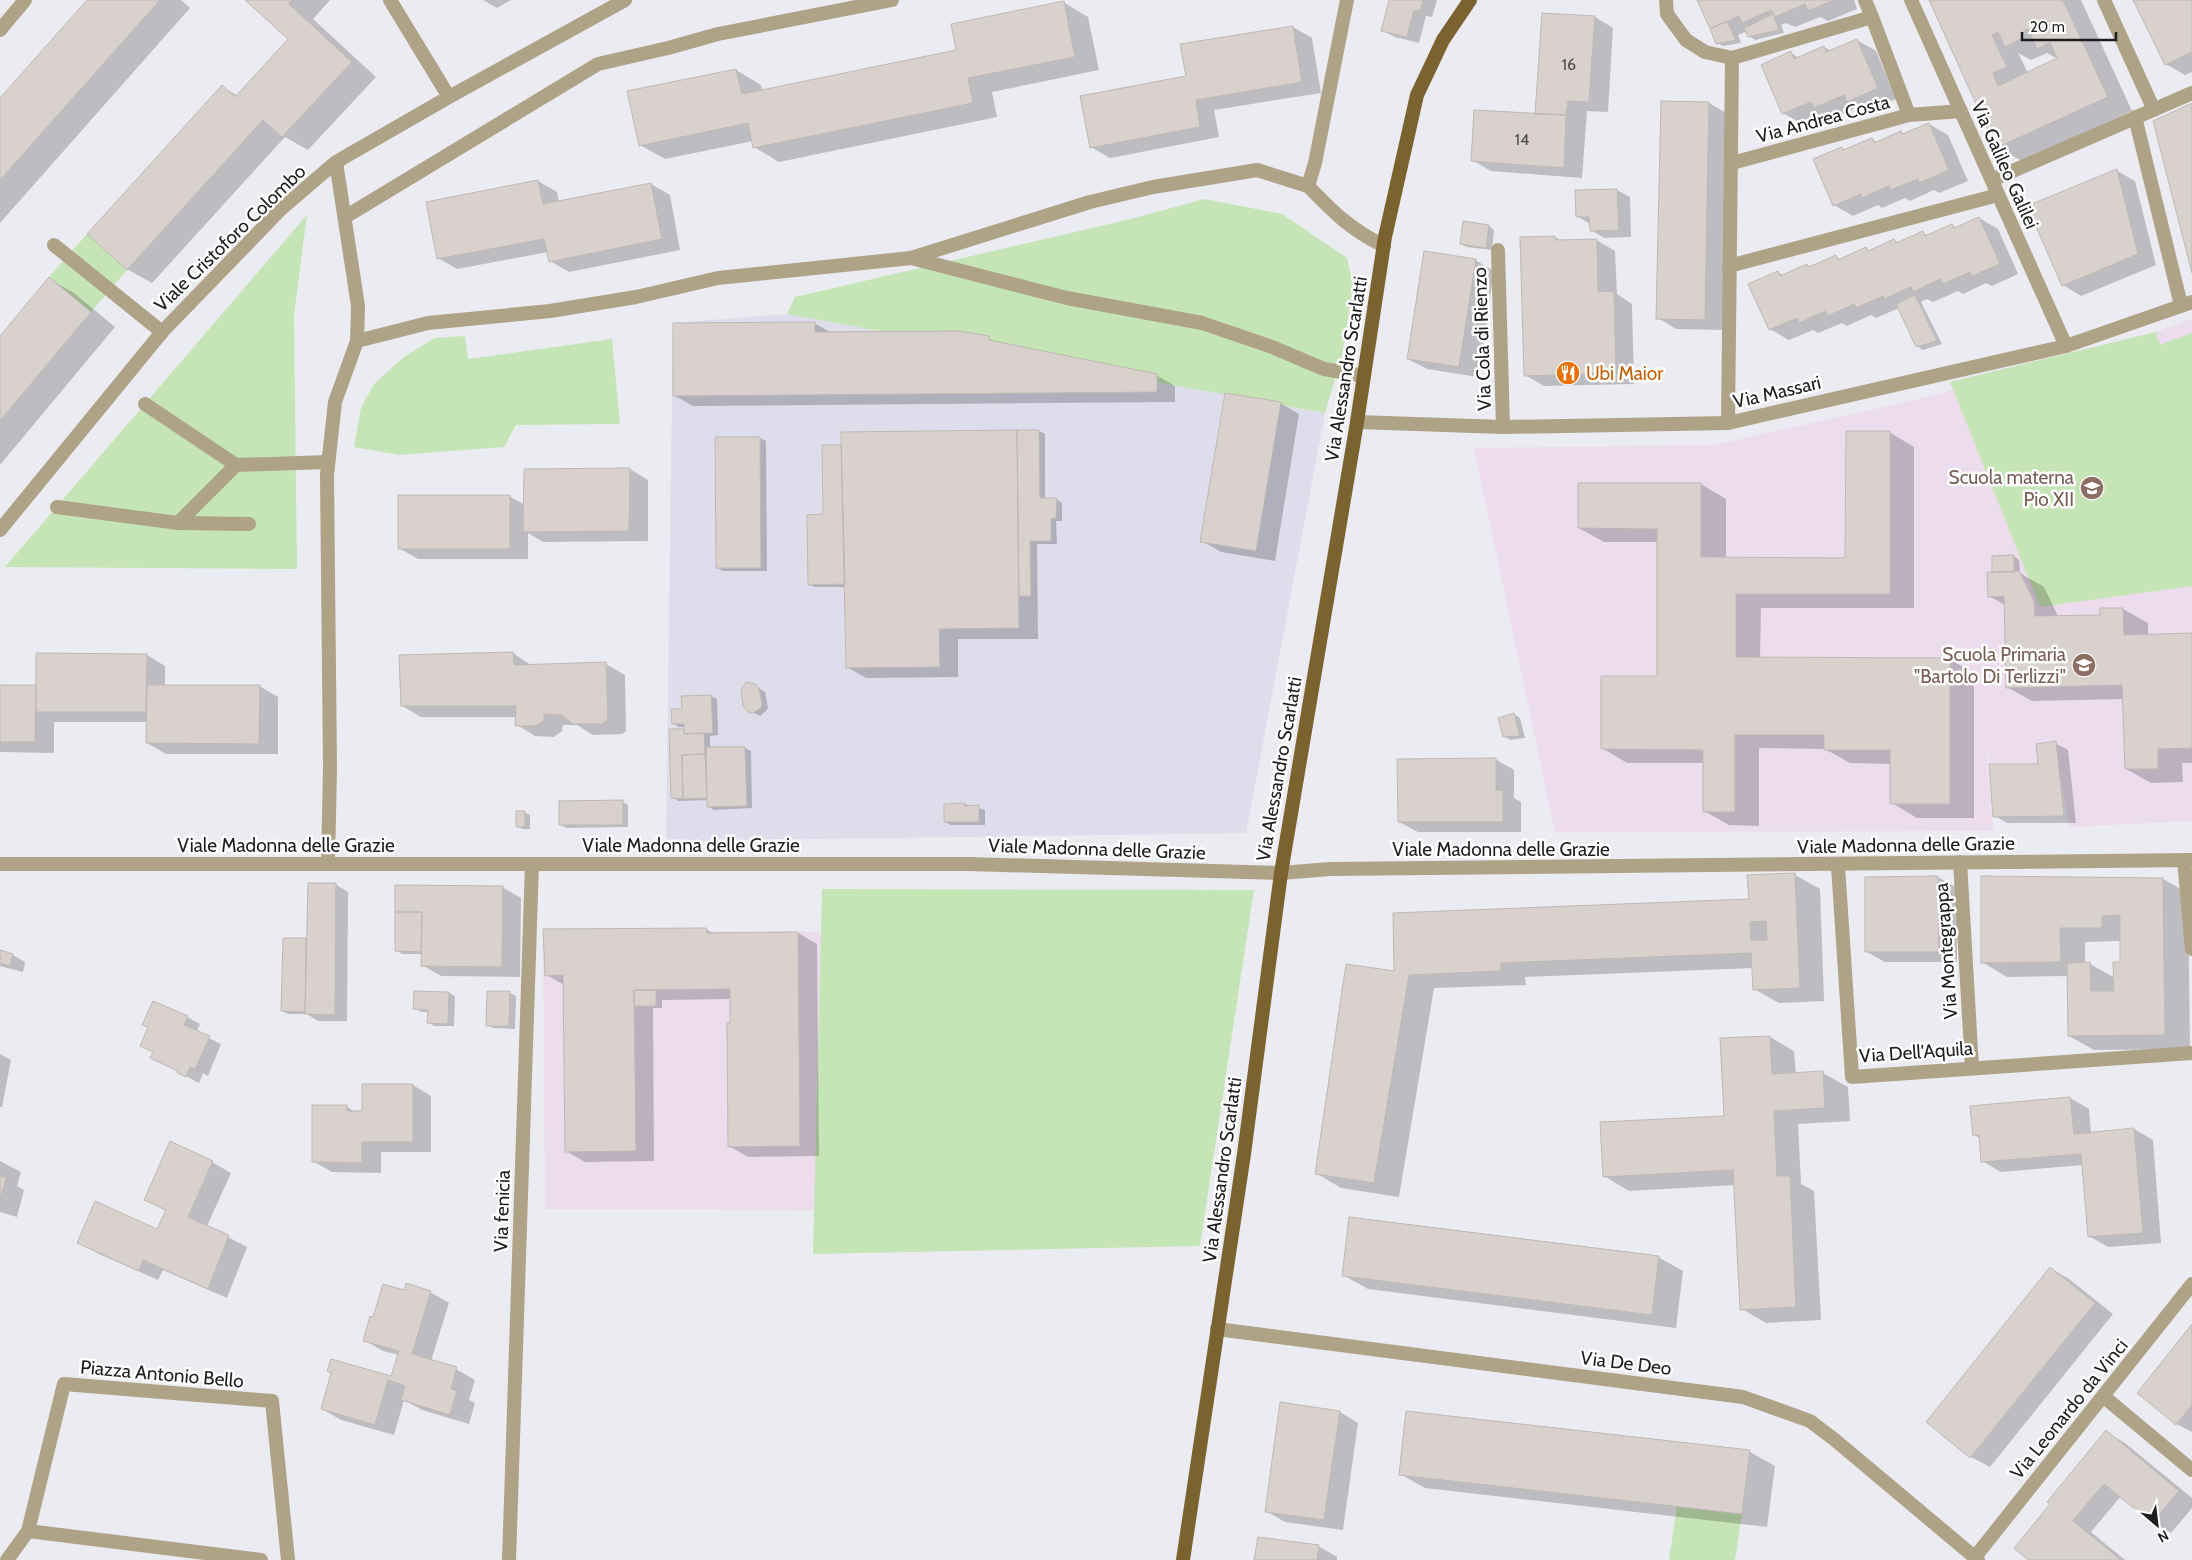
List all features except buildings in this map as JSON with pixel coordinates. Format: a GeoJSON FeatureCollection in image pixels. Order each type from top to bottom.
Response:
{"type":"FeatureCollection","features":[{"type":"Feature","properties":{"kind":"main road","name":"Via Alessandro Scarlatti"},"geometry":{"type":"LineString","coordinates":[[1183,1560],[1244,1154],[1281,873],[1357,422],[1384,246],[1417,95],[1442,40],[1470,0]]}},
{"type":"Feature","properties":{"kind":"street"},"geometry":{"type":"LineString","coordinates":[[0,30],[26,0]]}},
{"type":"Feature","properties":{"kind":"street"},"geometry":{"type":"LineString","coordinates":[[390,0],[449,97]]}},
{"type":"Feature","properties":{"kind":"street","name":"Viale Cristoforo Colombo"},"geometry":{"type":"LineString","coordinates":[[0,530],[162,332],[281,209],[336,162],[625,0]]}},
{"type":"Feature","properties":{"kind":"street"},"geometry":{"type":"LineString","coordinates":[[345,217],[598,64],[718,34],[892,0]]}},
{"type":"Feature","properties":{"kind":"street"},"geometry":{"type":"LineString","coordinates":[[1308,186],[1315,163],[1347,0]]}},
{"type":"Feature","properties":{"kind":"street"},"geometry":{"type":"LineString","coordinates":[[1666,0],[1667,14],[1686,40],[1705,52],[1732,58],[1872,17]]}},
{"type":"Feature","properties":{"kind":"street","name":"Via Andrea Costa"},"geometry":{"type":"LineString","coordinates":[[1732,163],[1909,115],[1865,0]]}},
{"type":"Feature","properties":{"kind":"street","name":"Via Galileo Galilei"},"geometry":{"type":"LineString","coordinates":[[1911,0],[2066,346]]}},
{"type":"Feature","properties":{"kind":"street"},"geometry":{"type":"LineString","coordinates":[[2104,0],[2154,110]]}},
{"type":"Feature","properties":{"kind":"street","name":"Via Andrea Costa"},"geometry":{"type":"LineString","coordinates":[[1728,423],[1732,58]]}},
{"type":"Feature","properties":{"kind":"street"},"geometry":{"type":"LineString","coordinates":[[1992,180],[2192,93]]}},
{"type":"Feature","properties":{"kind":"street"},"geometry":{"type":"LineString","coordinates":[[1909,115],[1961,111]]}},
{"type":"Feature","properties":{"kind":"street"},"geometry":{"type":"LineString","coordinates":[[2135,117],[2187,304]]}},
{"type":"Feature","properties":{"kind":"street"},"geometry":{"type":"LineString","coordinates":[[328,864],[330,768],[327,475],[335,402],[357,341],[358,306],[336,162]]}},
{"type":"Feature","properties":{"kind":"street"},"geometry":{"type":"LineString","coordinates":[[357,341],[428,323],[550,311],[636,297],[718,278],[911,258],[1090,202],[1153,187],[1257,170],[1308,186],[1342,221],[1362,235],[1384,246]]}},
{"type":"Feature","properties":{"kind":"street"},"geometry":{"type":"LineString","coordinates":[[1729,266],[1998,195]]}},
{"type":"Feature","properties":{"kind":"street"},"geometry":{"type":"LineString","coordinates":[[54,245],[162,332]]}},
{"type":"Feature","properties":{"kind":"street","name":"Via Cola di Rienzo"},"geometry":{"type":"LineString","coordinates":[[1498,250],[1503,427]]}},
{"type":"Feature","properties":{"kind":"street"},"geometry":{"type":"LineString","coordinates":[[911,258],[1066,298],[1202,324],[1272,348],[1324,369],[1364,376]]}},
{"type":"Feature","properties":{"kind":"street","name":"Via Massari"},"geometry":{"type":"LineString","coordinates":[[1357,422],[1503,427],[1728,423],[2066,346],[2187,304]]}},
{"type":"Feature","properties":{"kind":"street"},"geometry":{"type":"LineString","coordinates":[[145,404],[236,465],[328,462]]}},
{"type":"Feature","properties":{"kind":"street"},"geometry":{"type":"LineString","coordinates":[[178,523],[236,465]]}},
{"type":"Feature","properties":{"kind":"street"},"geometry":{"type":"LineString","coordinates":[[56,507],[178,523],[248,524]]}},
{"type":"Feature","properties":{"kind":"street"},"geometry":{"type":"LineString","coordinates":[[2188,860],[2192,949]]}},
{"type":"Feature","properties":{"kind":"street","name":"Viale Madonna delle Grazie"},"geometry":{"type":"LineString","coordinates":[[0,864],[970,864],[1281,873],[1330,869],[1838,866],[1960,862],[2188,860]]}},
{"type":"Feature","properties":{"kind":"street","name":"Via Montegrappa"},"geometry":{"type":"LineString","coordinates":[[1960,862],[1972,1067]]}},
{"type":"Feature","properties":{"kind":"street","name":"Via fenicia"},"geometry":{"type":"LineString","coordinates":[[508,1560],[532,864]]}},
{"type":"Feature","properties":{"kind":"street","name":"Via Dell'Aquila"},"geometry":{"type":"LineString","coordinates":[[1838,866],[1852,1077],[1972,1067],[2192,1053]]}},
{"type":"Feature","properties":{"kind":"street","name":"Via Leonardo da Vinci"},"geometry":{"type":"LineString","coordinates":[[1976,1558],[2192,1284]]}},
{"type":"Feature","properties":{"kind":"street","name":"Via De Deo"},"geometry":{"type":"LineString","coordinates":[[1217,1329],[1743,1397],[1810,1421],[1836,1440],[1976,1558]]}},
{"type":"Feature","properties":{"kind":"street","name":"Piazza Antonio Bello"},"geometry":{"type":"LineString","coordinates":[[28,1531],[64,1384],[272,1402],[288,1560]]}},
{"type":"Feature","properties":{"kind":"street"},"geometry":{"type":"LineString","coordinates":[[2103,1396],[2192,1470]]}},
{"type":"Feature","properties":{"kind":"street"},"geometry":{"type":"LineString","coordinates":[[7,1560],[28,1531],[182,1552],[261,1560]]}},
{"type":"Feature","properties":{"kind":"shaded area"},"geometry":{"type":"Polygon","coordinates":[[[787,314],[1325,413],[1246,833],[666,841],[673,323],[787,314]]]}},
{"type":"Feature","properties":{"kind":"shaded area"},"geometry":{"type":"Polygon","coordinates":[[[2192,319],[2192,821],[2069,827],[2055,741],[2036,744],[2038,764],[1989,764],[1986,746],[1993,831],[1555,832],[1474,448],[1715,445],[1937,395],[1952,390],[1950,382],[2152,333],[2192,319]]]}},
{"type":"Feature","properties":{"kind":"shaded area"},"geometry":{"type":"Polygon","coordinates":[[[543,929],[821,932],[815,1210],[545,1209],[543,929]]]}},
{"type":"Feature","properties":{"kind":"green space"},"geometry":{"type":"Polygon","coordinates":[[[1204,199],[1282,214],[1347,258],[1353,286],[1342,356],[1325,413],[787,314],[795,297],[1135,218],[1204,199]]]}},
{"type":"Feature","properties":{"kind":"green space"},"geometry":{"type":"Polygon","coordinates":[[[307,215],[294,315],[297,569],[5,567],[307,215]]]}},
{"type":"Feature","properties":{"kind":"green space"},"geometry":{"type":"Polygon","coordinates":[[[87,234],[127,270],[91,312],[49,277],[87,234]]]}},
{"type":"Feature","properties":{"kind":"green space","name":"Scuola materna Pio XII"},"geometry":{"type":"Polygon","coordinates":[[[2156,332],[2160,345],[2192,333],[2192,586],[2040,607],[1950,382],[2156,332]]]}},
{"type":"Feature","properties":{"kind":"green space"},"geometry":{"type":"Polygon","coordinates":[[[465,336],[468,359],[612,339],[620,424],[516,425],[504,447],[399,455],[354,447],[361,408],[374,384],[404,357],[435,338],[465,336]]]}},
{"type":"Feature","properties":{"kind":"green space"},"geometry":{"type":"Polygon","coordinates":[[[822,889],[1254,890],[1200,1246],[813,1254],[822,889]]]}},
{"type":"Feature","properties":{"kind":"green space"},"geometry":{"type":"Polygon","coordinates":[[[1677,1506],[1742,1514],[1735,1560],[1669,1560],[1677,1506]]]}},
{"type":"Feature","properties":{"kind":"place","name":"Ubi Maior"},"geometry":{"type":"Point","coordinates":[1568,373]}},
{"type":"Feature","properties":{"kind":"place","name":"Scuola materna Pio XII"},"geometry":{"type":"Point","coordinates":[2092,488]}},
{"type":"Feature","properties":{"kind":"place","name":"Scuola Primaria \"Bartolo Di Terlizzi\""},"geometry":{"type":"Point","coordinates":[2084,665]}}]}
